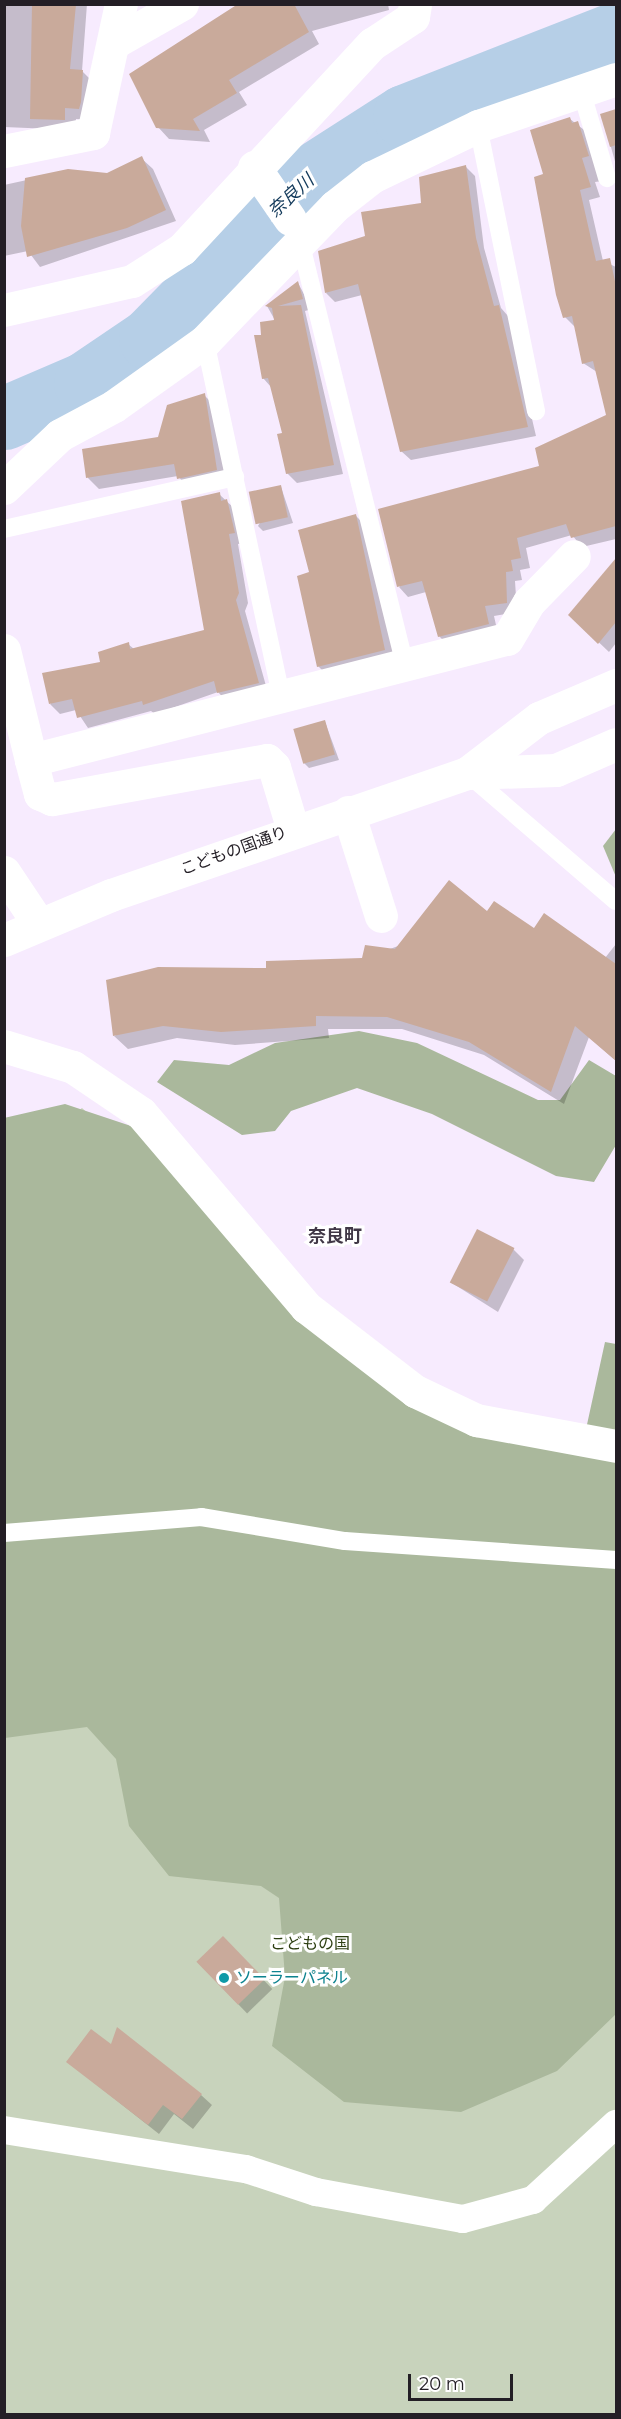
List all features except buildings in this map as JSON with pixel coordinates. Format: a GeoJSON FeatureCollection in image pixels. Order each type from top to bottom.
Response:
{"type":"FeatureCollection","features":[{"type":"Feature","properties":{"kind":"street"},"geometry":{"type":"LineString","coordinates":[[4,151],[93,133],[115,42],[121,4]]}},
{"type":"Feature","properties":{"kind":"street"},"geometry":{"type":"LineString","coordinates":[[115,42],[182,4]]}},
{"type":"Feature","properties":{"kind":"street"},"geometry":{"type":"LineString","coordinates":[[4,310],[132,281],[199,233],[259,174],[372,44],[413,17],[415,4]]}},
{"type":"Feature","properties":{"kind":"street"},"geometry":{"type":"LineString","coordinates":[[4,488],[60,435],[124,400],[205,340],[295,229],[372,177],[478,126],[616,79]]}},
{"type":"Feature","properties":{"kind":"street"},"geometry":{"type":"LineString","coordinates":[[259,174],[295,229]]}},
{"type":"Feature","properties":{"kind":"street"},"geometry":{"type":"LineString","coordinates":[[31,760],[507,639],[529,602],[574,556]]}},
{"type":"Feature","properties":{"kind":"street"},"geometry":{"type":"LineString","coordinates":[[4,650],[40,794],[52,799],[267,760],[274,767],[293,830]]}},
{"type":"Feature","properties":{"kind":"street","name":"こどもの国通り"},"geometry":{"type":"LineString","coordinates":[[467,773],[539,718],[616,685]]}},
{"type":"Feature","properties":{"kind":"street","name":"こどもの国通り"},"geometry":{"type":"LineString","coordinates":[[4,940],[38,923],[293,830],[467,773],[556,770],[616,744]]}},
{"type":"Feature","properties":{"kind":"street"},"geometry":{"type":"LineString","coordinates":[[348,812],[381,916]]}},
{"type":"Feature","properties":{"kind":"street"},"geometry":{"type":"LineString","coordinates":[[4,872],[38,923]]}},
{"type":"Feature","properties":{"kind":"street"},"geometry":{"type":"LineString","coordinates":[[4,1046],[73,1066],[132,1107],[187,1162],[306,1307],[415,1391],[476,1420],[616,1446]]}},
{"type":"Feature","properties":{"kind":"street"},"geometry":{"type":"LineString","coordinates":[[4,2130],[246,2169],[315,2192],[463,2218],[533,2200],[616,2124]]}},
{"type":"Feature","properties":{"kind":"lane"},"geometry":{"type":"LineString","coordinates":[[581,90],[607,178]]}},
{"type":"Feature","properties":{"kind":"lane"},"geometry":{"type":"LineString","coordinates":[[478,126],[536,411]]}},
{"type":"Feature","properties":{"kind":"lane"},"geometry":{"type":"LineString","coordinates":[[295,229],[405,666]]}},
{"type":"Feature","properties":{"kind":"lane"},"geometry":{"type":"LineString","coordinates":[[205,340],[281,696]]}},
{"type":"Feature","properties":{"kind":"lane"},"geometry":{"type":"LineString","coordinates":[[4,529],[236,477]]}},
{"type":"Feature","properties":{"kind":"lane"},"geometry":{"type":"LineString","coordinates":[[467,773],[616,901]]}},
{"type":"Feature","properties":{"kind":"lane"},"geometry":{"type":"LineString","coordinates":[[4,1533],[201,1517],[345,1541],[616,1560]]}},
{"type":"Feature","properties":{"kind":"green space"},"geometry":{"type":"Polygon","coordinates":[[[616,829],[616,877],[603,846],[616,829]]]}},
{"type":"Feature","properties":{"kind":"green space"},"geometry":{"type":"Polygon","coordinates":[[[359,1031],[417,1043],[538,1100],[560,1100],[589,1060],[616,1076],[616,1145],[594,1182],[556,1176],[432,1114],[357,1088],[291,1111],[275,1131],[242,1135],[157,1082],[174,1060],[229,1065],[275,1043],[359,1031]]]}},
{"type":"Feature","properties":{"kind":"green space"},"geometry":{"type":"Polygon","coordinates":[[[65,1104],[137,1128],[414,1399],[581,1452],[605,1342],[616,1344],[616,2014],[557,2071],[461,2112],[344,2102],[272,2046],[285,1977],[279,1898],[261,1886],[169,1876],[129,1826],[116,1759],[87,1727],[5,1738],[4,1118],[65,1104]]]}},
{"type":"Feature","properties":{"kind":"green space","name":"こどもの国"},"geometry":{"type":"Polygon","coordinates":[[[82,1108],[188,1202],[287,1324],[616,1473],[616,2414],[5,2414],[5,1168],[82,1108]]]}},
{"type":"Feature","properties":{"kind":"water"},"geometry":{"type":"Polygon","coordinates":[[[198,282],[209,299],[133,364],[5,435],[5,409],[127,345],[198,282]]]}},
{"type":"Feature","properties":{"kind":"waterway","name":"奈良川"},"geometry":{"type":"LineString","coordinates":[[4,418],[85,383],[150,339],[309,177],[404,116],[616,33]]}},
{"type":"Feature","properties":{"kind":"place","name":"ソーラーパネル"},"geometry":{"type":"Point","coordinates":[224,1978]}},
{"type":"Feature","properties":{"kind":"district","name":"奈良町"},"geometry":{"type":"Point","coordinates":[335,1236]}}]}
